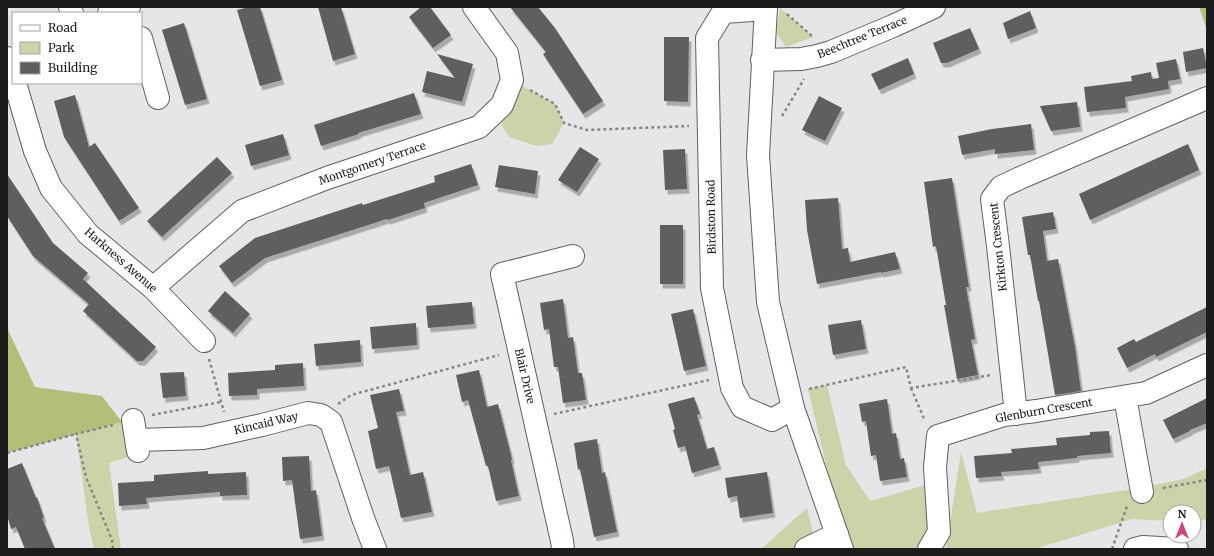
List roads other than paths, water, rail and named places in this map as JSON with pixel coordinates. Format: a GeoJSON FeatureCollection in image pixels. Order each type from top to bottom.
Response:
{"type":"FeatureCollection","features":[{"type":"Feature","properties":{"kind":"street"},"geometry":{"type":"LineString","coordinates":[[113,12],[129,7]]}},
{"type":"Feature","properties":{"kind":"street","name":"Montgomery Terrace"},"geometry":{"type":"LineString","coordinates":[[153,288],[242,212],[327,178],[479,126],[502,105],[512,80],[506,53],[474,7]]}},
{"type":"Feature","properties":{"kind":"street","name":"Beechtree Terrace"},"geometry":{"type":"LineString","coordinates":[[762,60],[801,59],[824,54],[934,7]]}},
{"type":"Feature","properties":{"kind":"street"},"geometry":{"type":"LineString","coordinates":[[772,9],[762,60],[758,155],[768,302],[792,401],[839,542],[806,549]]}},
{"type":"Feature","properties":{"kind":"street","name":"Birdston Road"},"geometry":{"type":"LineString","coordinates":[[772,9],[723,12],[707,38],[712,288],[732,388],[742,407],[772,420],[792,401]]}},
{"type":"Feature","properties":{"kind":"street"},"geometry":{"type":"LineString","coordinates":[[142,42],[158,98]]}},
{"type":"Feature","properties":{"kind":"street"},"geometry":{"type":"LineString","coordinates":[[7,58],[12,75]]}},
{"type":"Feature","properties":{"kind":"street","name":"Harkness Avenue"},"geometry":{"type":"LineString","coordinates":[[15,84],[35,151],[51,188],[88,234],[153,288],[204,341]]}},
{"type":"Feature","properties":{"kind":"street","name":"Kirkton Crescent"},"geometry":{"type":"LineString","coordinates":[[1016,414],[992,199],[1001,187],[1020,178],[1207,98]]}},
{"type":"Feature","properties":{"kind":"street","name":"Blair Drive"},"geometry":{"type":"LineString","coordinates":[[563,549],[502,274],[573,256]]}},
{"type":"Feature","properties":{"kind":"street","name":"Glenburn Crescent"},"geometry":{"type":"LineString","coordinates":[[929,549],[939,532],[935,467],[938,436],[1004,415],[1146,393],[1207,365]]}},
{"type":"Feature","properties":{"kind":"street"},"geometry":{"type":"LineString","coordinates":[[1125,397],[1142,492]]}},
{"type":"Feature","properties":{"kind":"street","name":"Kincaid Way"},"geometry":{"type":"LineString","coordinates":[[136,437],[203,438],[308,413],[321,415],[331,422],[375,549]]}},
{"type":"Feature","properties":{"kind":"street"},"geometry":{"type":"LineString","coordinates":[[1135,549],[1144,547],[1177,549]]}}]}
